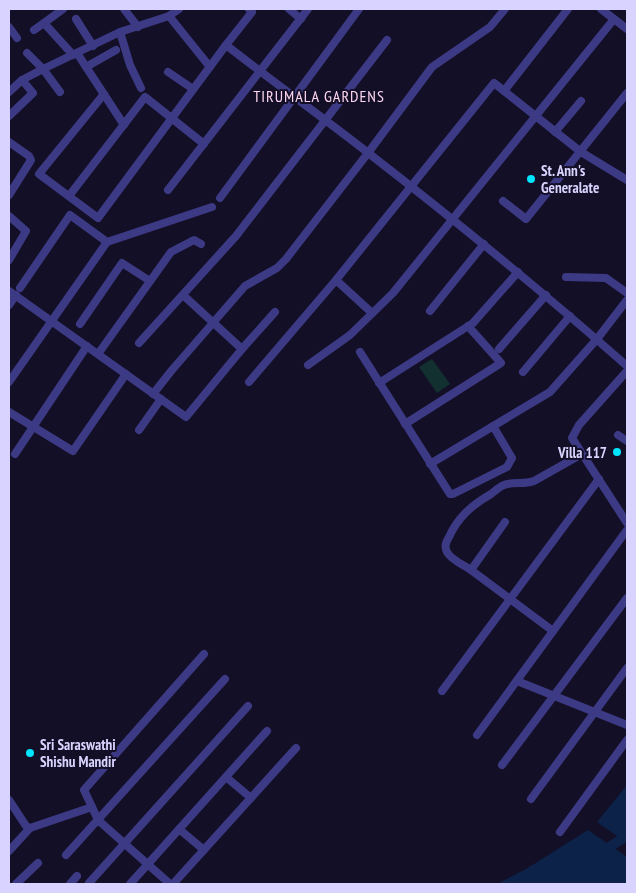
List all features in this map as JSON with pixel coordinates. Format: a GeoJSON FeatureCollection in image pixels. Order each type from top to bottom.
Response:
{"type":"FeatureCollection","features":[{"type":"Feature","properties":{"kind":"street"},"geometry":{"type":"LineString","coordinates":[[34,30],[63,9]]}},
{"type":"Feature","properties":{"kind":"street"},"geometry":{"type":"LineString","coordinates":[[124,9],[138,27]]}},
{"type":"Feature","properties":{"kind":"street"},"geometry":{"type":"LineString","coordinates":[[9,92],[22,80],[43,69],[120,32],[169,16],[180,9]]}},
{"type":"Feature","properties":{"kind":"street"},"geometry":{"type":"LineString","coordinates":[[104,94],[39,174],[98,218],[252,12],[250,9]]}},
{"type":"Feature","properties":{"kind":"street"},"geometry":{"type":"LineString","coordinates":[[289,9],[301,19]]}},
{"type":"Feature","properties":{"kind":"street"},"geometry":{"type":"LineString","coordinates":[[168,190],[308,9]]}},
{"type":"Feature","properties":{"kind":"street"},"geometry":{"type":"LineString","coordinates":[[220,198],[359,9]]}},
{"type":"Feature","properties":{"kind":"street"},"geometry":{"type":"LineString","coordinates":[[154,394],[172,370],[245,286],[277,268],[286,259],[432,66],[490,28],[506,9]]}},
{"type":"Feature","properties":{"kind":"street"},"geometry":{"type":"LineString","coordinates":[[504,91],[568,9]]}},
{"type":"Feature","properties":{"kind":"street"},"geometry":{"type":"LineString","coordinates":[[601,9],[627,29]]}},
{"type":"Feature","properties":{"kind":"street"},"geometry":{"type":"LineString","coordinates":[[169,16],[210,67]]}},
{"type":"Feature","properties":{"kind":"street"},"geometry":{"type":"LineString","coordinates":[[76,19],[93,46]]}},
{"type":"Feature","properties":{"kind":"street"},"geometry":{"type":"LineString","coordinates":[[308,366],[350,335],[392,293],[614,19]]}},
{"type":"Feature","properties":{"kind":"street"},"geometry":{"type":"LineString","coordinates":[[44,22],[86,68],[124,125]]}},
{"type":"Feature","properties":{"kind":"street"},"geometry":{"type":"LineString","coordinates":[[9,27],[17,38]]}},
{"type":"Feature","properties":{"kind":"street"},"geometry":{"type":"LineString","coordinates":[[120,32],[130,65],[141,88]]}},
{"type":"Feature","properties":{"kind":"street"},"geometry":{"type":"LineString","coordinates":[[139,344],[236,236],[387,40]]}},
{"type":"Feature","properties":{"kind":"street"},"geometry":{"type":"LineString","coordinates":[[226,45],[484,244],[627,366]]}},
{"type":"Feature","properties":{"kind":"street"},"geometry":{"type":"LineString","coordinates":[[86,68],[116,50]]}},
{"type":"Feature","properties":{"kind":"street"},"geometry":{"type":"LineString","coordinates":[[27,53],[43,69],[60,92]]}},
{"type":"Feature","properties":{"kind":"street"},"geometry":{"type":"LineString","coordinates":[[168,72],[193,89]]}},
{"type":"Feature","properties":{"kind":"street"},"geometry":{"type":"LineString","coordinates":[[9,116],[33,93],[22,80]]}},
{"type":"Feature","properties":{"kind":"street"},"geometry":{"type":"LineString","coordinates":[[248,382],[336,280],[494,83],[581,152],[627,180]]}},
{"type":"Feature","properties":{"kind":"street"},"geometry":{"type":"LineString","coordinates":[[503,201],[526,219],[627,93]]}},
{"type":"Feature","properties":{"kind":"street"},"geometry":{"type":"LineString","coordinates":[[69,196],[146,97],[204,144]]}},
{"type":"Feature","properties":{"kind":"street"},"geometry":{"type":"LineString","coordinates":[[556,132],[581,101]]}},
{"type":"Feature","properties":{"kind":"street"},"geometry":{"type":"LineString","coordinates":[[9,142],[29,156],[31,160],[9,195]]}},
{"type":"Feature","properties":{"kind":"street"},"geometry":{"type":"LineString","coordinates":[[9,382],[107,242],[212,207]]}},
{"type":"Feature","properties":{"kind":"street"},"geometry":{"type":"LineString","coordinates":[[9,305],[70,215],[107,242]]}},
{"type":"Feature","properties":{"kind":"street"},"geometry":{"type":"LineString","coordinates":[[9,216],[26,231],[9,260]]}},
{"type":"Feature","properties":{"kind":"street"},"geometry":{"type":"LineString","coordinates":[[98,354],[171,252],[194,240],[201,244]]}},
{"type":"Feature","properties":{"kind":"street"},"geometry":{"type":"LineString","coordinates":[[430,311],[484,244]]}},
{"type":"Feature","properties":{"kind":"street"},"geometry":{"type":"LineString","coordinates":[[80,324],[122,263],[150,281]]}},
{"type":"Feature","properties":{"kind":"street"},"geometry":{"type":"LineString","coordinates":[[379,383],[475,321],[518,272]]}},
{"type":"Feature","properties":{"kind":"street"},"geometry":{"type":"LineString","coordinates":[[566,277],[606,278],[627,293]]}},
{"type":"Feature","properties":{"kind":"street"},"geometry":{"type":"LineString","coordinates":[[336,280],[372,313]]}},
{"type":"Feature","properties":{"kind":"street"},"geometry":{"type":"LineString","coordinates":[[9,290],[18,292],[51,321],[186,417],[275,312]]}},
{"type":"Feature","properties":{"kind":"street"},"geometry":{"type":"LineString","coordinates":[[499,349],[546,295]]}},
{"type":"Feature","properties":{"kind":"street"},"geometry":{"type":"LineString","coordinates":[[183,296],[242,349]]}},
{"type":"Feature","properties":{"kind":"street"},"geometry":{"type":"LineString","coordinates":[[430,464],[550,392],[597,340],[627,300]]}},
{"type":"Feature","properties":{"kind":"street"},"geometry":{"type":"LineString","coordinates":[[523,372],[570,316]]}},
{"type":"Feature","properties":{"kind":"street"},"geometry":{"type":"LineString","coordinates":[[405,424],[501,363],[468,326]]}},
{"type":"Feature","properties":{"kind":"street"},"geometry":{"type":"LineString","coordinates":[[15,454],[87,346]]}},
{"type":"Feature","properties":{"kind":"street"},"geometry":{"type":"LineString","coordinates":[[360,352],[450,494],[507,467],[512,458],[493,426]]}},
{"type":"Feature","properties":{"kind":"street"},"geometry":{"type":"LineString","coordinates":[[627,371],[572,438],[627,523]]}},
{"type":"Feature","properties":{"kind":"street"},"geometry":{"type":"LineString","coordinates":[[9,412],[73,450],[126,374]]}},
{"type":"Feature","properties":{"kind":"street"},"geometry":{"type":"LineString","coordinates":[[139,430],[161,400]]}},
{"type":"Feature","properties":{"kind":"street"},"geometry":{"type":"LineString","coordinates":[[618,435],[627,441]]}},
{"type":"Feature","properties":{"kind":"street"},"geometry":{"type":"LineString","coordinates":[[553,631],[453,558],[446,550],[445,544],[463,514],[502,486],[509,483],[526,484],[534,481],[582,454]]}},
{"type":"Feature","properties":{"kind":"street"},"geometry":{"type":"LineString","coordinates":[[442,691],[599,479]]}},
{"type":"Feature","properties":{"kind":"street"},"geometry":{"type":"LineString","coordinates":[[471,570],[505,522]]}},
{"type":"Feature","properties":{"kind":"street"},"geometry":{"type":"LineString","coordinates":[[477,734],[627,530]]}},
{"type":"Feature","properties":{"kind":"street"},"geometry":{"type":"LineString","coordinates":[[502,765],[627,598]]}},
{"type":"Feature","properties":{"kind":"street"},"geometry":{"type":"LineString","coordinates":[[204,654],[84,790],[98,820],[171,884],[296,748]]}},
{"type":"Feature","properties":{"kind":"street"},"geometry":{"type":"LineString","coordinates":[[531,799],[627,668]]}},
{"type":"Feature","properties":{"kind":"street"},"geometry":{"type":"LineString","coordinates":[[66,855],[225,679]]}},
{"type":"Feature","properties":{"kind":"street"},"geometry":{"type":"LineString","coordinates":[[517,681],[627,725]]}},
{"type":"Feature","properties":{"kind":"street"},"geometry":{"type":"LineString","coordinates":[[89,884],[248,706]]}},
{"type":"Feature","properties":{"kind":"street"},"geometry":{"type":"LineString","coordinates":[[130,884],[267,731]]}},
{"type":"Feature","properties":{"kind":"street"},"geometry":{"type":"LineString","coordinates":[[560,832],[627,740]]}},
{"type":"Feature","properties":{"kind":"street"},"geometry":{"type":"LineString","coordinates":[[226,777],[251,798]]}},
{"type":"Feature","properties":{"kind":"street"},"geometry":{"type":"LineString","coordinates":[[9,800],[26,826],[30,828]]}},
{"type":"Feature","properties":{"kind":"street"},"geometry":{"type":"LineString","coordinates":[[9,851],[30,828],[92,807]]}},
{"type":"Feature","properties":{"kind":"street"},"geometry":{"type":"LineString","coordinates":[[180,829],[204,850]]}},
{"type":"Feature","properties":{"kind":"street"},"geometry":{"type":"LineString","coordinates":[[16,884],[38,863]]}},
{"type":"Feature","properties":{"kind":"street"},"geometry":{"type":"LineString","coordinates":[[70,884],[78,876]]}},
{"type":"Feature","properties":{"kind":"green space"},"geometry":{"type":"Polygon","coordinates":[[[432,359],[450,384],[437,393],[419,367],[432,359]]]}},
{"type":"Feature","properties":{"kind":"water"},"geometry":{"type":"Polygon","coordinates":[[[627,785],[627,843],[597,822],[627,785]]]}},
{"type":"Feature","properties":{"kind":"water"},"geometry":{"type":"Polygon","coordinates":[[[588,830],[627,857],[627,884],[497,884],[526,869],[588,830]]]}},
{"type":"Feature","properties":{"kind":"waterway"},"geometry":{"type":"LineString","coordinates":[[601,852],[627,836]]}},
{"type":"Feature","properties":{"kind":"place","name":"St. Ann's Generalate"},"geometry":{"type":"Point","coordinates":[531,179]}},
{"type":"Feature","properties":{"kind":"place","name":"Villa 117"},"geometry":{"type":"Point","coordinates":[617,452]}},
{"type":"Feature","properties":{"kind":"place","name":"Sri Saraswathi Shishu Mandir"},"geometry":{"type":"Point","coordinates":[30,753]}},
{"type":"Feature","properties":{"kind":"district","name":"TIRUMALA GARDENS"},"geometry":{"type":"Point","coordinates":[319,96]}}]}
